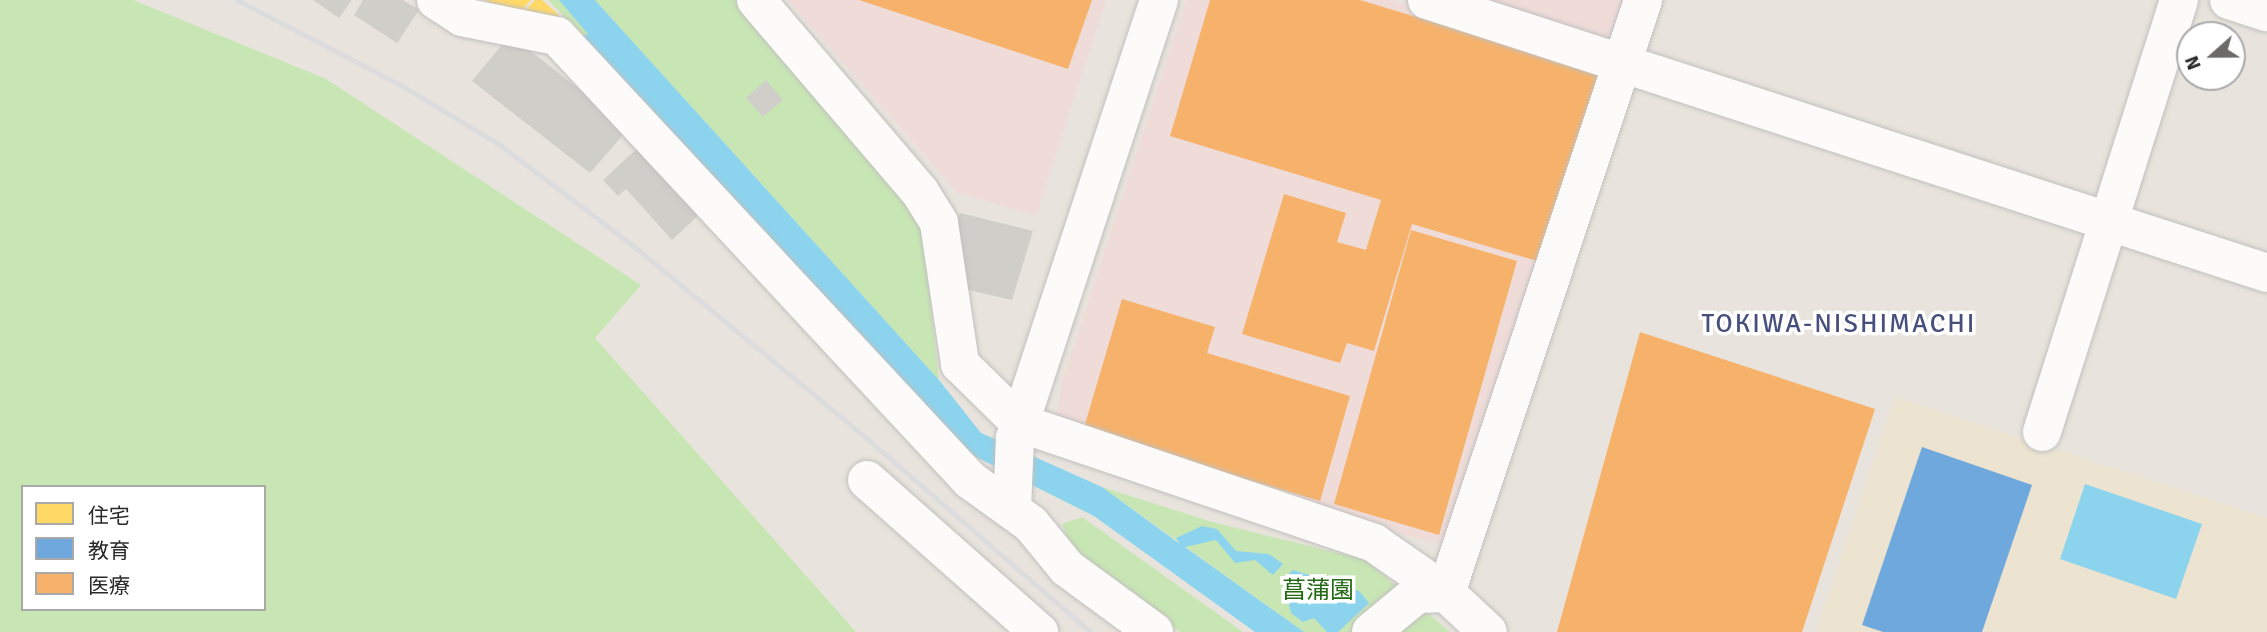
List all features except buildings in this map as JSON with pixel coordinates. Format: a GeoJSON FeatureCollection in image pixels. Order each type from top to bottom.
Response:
{"type":"FeatureCollection","features":[{"type":"Feature","properties":{"kind":"street"},"geometry":{"type":"LineString","coordinates":[[436,0],[462,17],[557,36],[970,480],[1031,524],[1066,568],[1154,632]]}},
{"type":"Feature","properties":{"kind":"street"},"geometry":{"type":"LineString","coordinates":[[756,0],[920,192],[939,223],[961,364],[1018,430],[1374,543],[1432,593],[1488,632]]}},
{"type":"Feature","properties":{"kind":"street"},"geometry":{"type":"LineString","coordinates":[[1012,509],[1018,430],[1159,0]]}},
{"type":"Feature","properties":{"kind":"street"},"geometry":{"type":"LineString","coordinates":[[1427,0],[2267,272]]}},
{"type":"Feature","properties":{"kind":"street"},"geometry":{"type":"LineString","coordinates":[[1371,632],[1432,593],[1623,64],[1643,0]]}},
{"type":"Feature","properties":{"kind":"street"},"geometry":{"type":"LineString","coordinates":[[2042,432],[2179,0]]}},
{"type":"Feature","properties":{"kind":"street"},"geometry":{"type":"LineString","coordinates":[[2229,0],[2267,12]]}},
{"type":"Feature","properties":{"kind":"street"},"geometry":{"type":"LineString","coordinates":[[867,480],[1039,632]]}},
{"type":"Feature","properties":{"kind":"shaded area"},"geometry":{"type":"Polygon","coordinates":[[[788,0],[1106,0],[1036,216],[958,193],[788,0]]]}},
{"type":"Feature","properties":{"kind":"shaded area"},"geometry":{"type":"Polygon","coordinates":[[[1186,0],[1389,0],[1609,68],[1445,543],[1429,542],[1075,434],[1056,416],[1063,379],[1186,0]]]}},
{"type":"Feature","properties":{"kind":"shaded area"},"geometry":{"type":"Polygon","coordinates":[[[1490,0],[1634,0],[1620,45],[1490,0]]]}},
{"type":"Feature","properties":{"kind":"shaded area"},"geometry":{"type":"Polygon","coordinates":[[[1895,397],[2267,518],[2267,632],[1816,632],[1895,397]]]}},
{"type":"Feature","properties":{"kind":"green space"},"geometry":{"type":"Polygon","coordinates":[[[0,0],[133,0],[326,79],[641,285],[595,338],[856,632],[0,632],[0,0]]]}},
{"type":"Feature","properties":{"kind":"green space"},"geometry":{"type":"Polygon","coordinates":[[[548,0],[559,0],[589,34],[583,36],[548,0]]]}},
{"type":"Feature","properties":{"kind":"green space"},"geometry":{"type":"Polygon","coordinates":[[[595,0],[735,0],[922,224],[939,380],[595,0]]]}},
{"type":"Feature","properties":{"kind":"green space","name":"菖蒲園"},"geometry":{"type":"Polygon","coordinates":[[[1102,487],[1209,521],[1366,560],[1450,632],[1304,632],[1102,487]]]}},
{"type":"Feature","properties":{"kind":"green space"},"geometry":{"type":"Polygon","coordinates":[[[1082,517],[1243,632],[1180,632],[1073,553],[1062,524],[1082,517]]]}},
{"type":"Feature","properties":{"kind":"water"},"geometry":{"type":"Polygon","coordinates":[[[559,0],[595,0],[939,380],[981,433],[1102,487],[1180,544],[1176,538],[1202,526],[1217,529],[1236,551],[1269,554],[1283,564],[1273,575],[1255,560],[1235,563],[1216,540],[1185,547],[1304,632],[1255,632],[1094,516],[958,448],[583,36],[588,34],[559,0]]]}},
{"type":"Feature","properties":{"kind":"water"},"geometry":{"type":"Polygon","coordinates":[[[2085,484],[2202,524],[2176,599],[2060,559],[2085,484]]]}},
{"type":"Feature","properties":{"kind":"water"},"geometry":{"type":"Polygon","coordinates":[[[1293,570],[1359,591],[1369,603],[1338,632],[1327,632],[1314,618],[1303,622],[1291,613],[1283,580],[1293,570]]]}},
{"type":"Feature","properties":{"kind":"railway"},"geometry":{"type":"LineString","coordinates":[[237,0],[399,84],[500,145],[631,244],[871,442],[1090,632]]}},
{"type":"Feature","properties":{"kind":"district","name":"TOKIWA-NISHIMACHI"},"geometry":{"type":"Point","coordinates":[1839,325]}}]}
